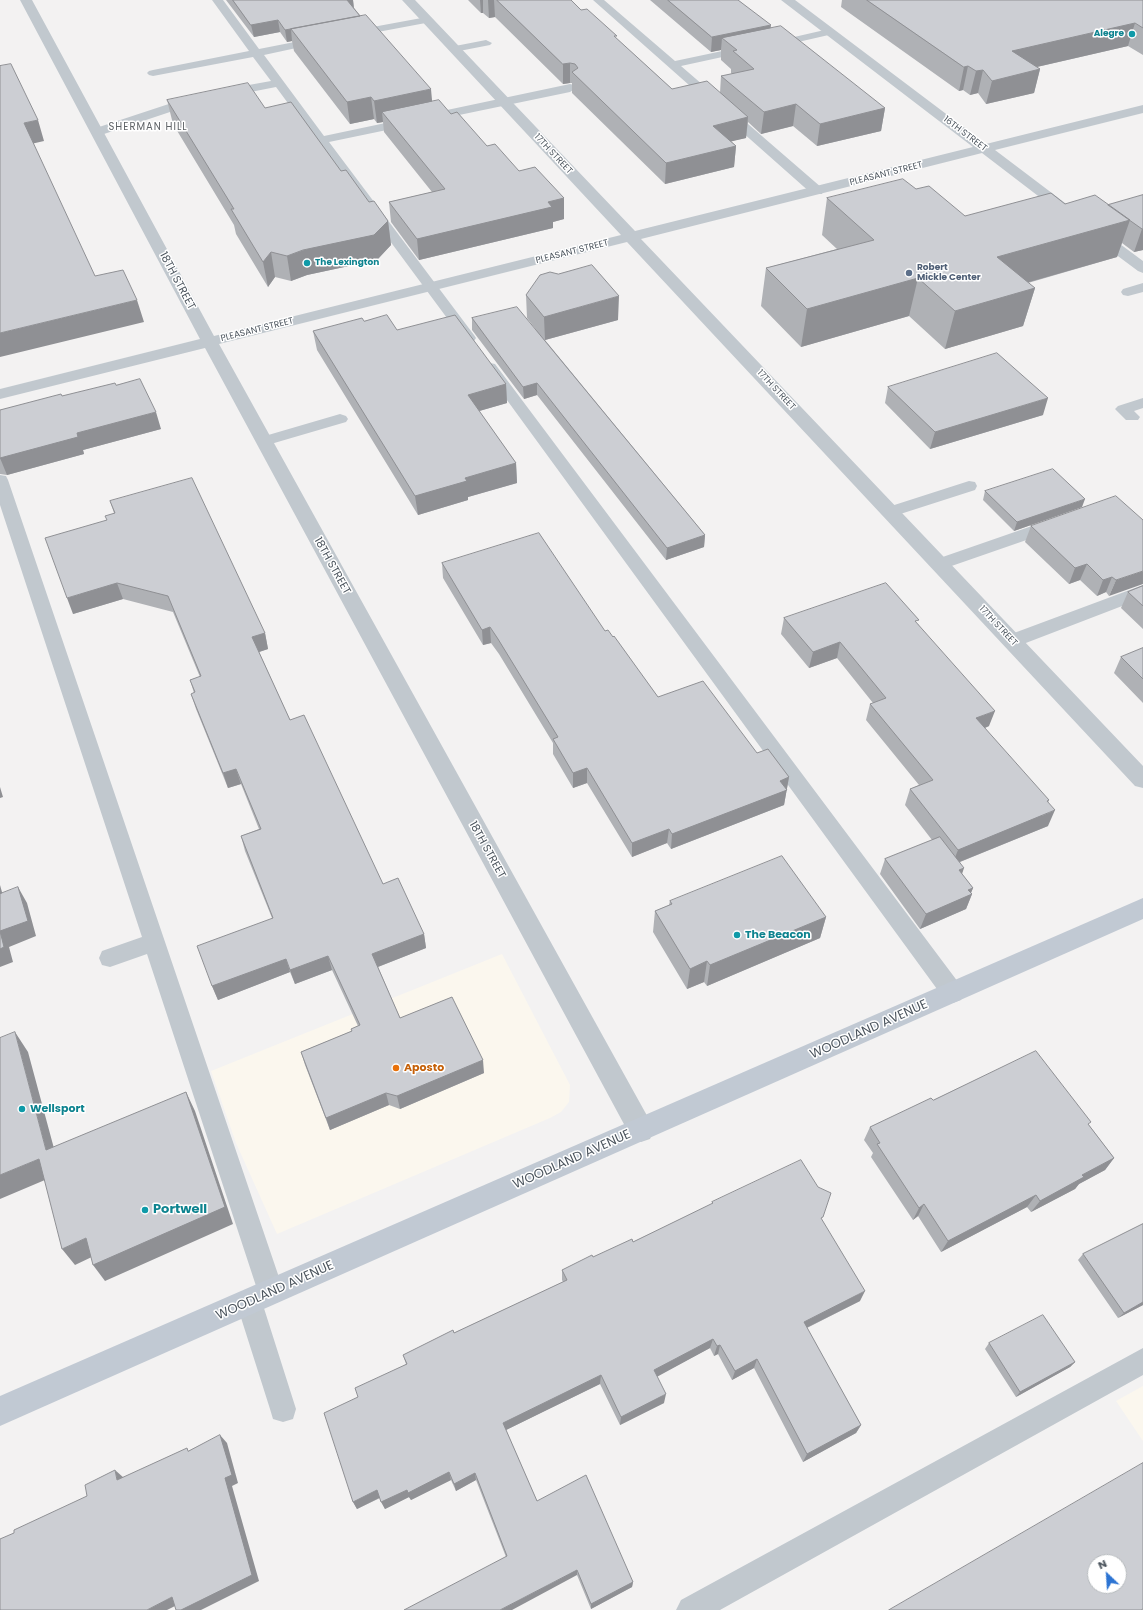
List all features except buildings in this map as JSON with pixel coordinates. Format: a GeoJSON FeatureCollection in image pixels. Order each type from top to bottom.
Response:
{"type":"FeatureCollection","features":[{"type":"Feature","properties":{"kind":"street","name":"18TH STREET"},"geometry":{"type":"LineString","coordinates":[[26,0],[210,342],[641,1130]]}},
{"type":"Feature","properties":{"kind":"street","name":"17TH STREET"},"geometry":{"type":"LineString","coordinates":[[408,0],[1143,780]]}},
{"type":"Feature","properties":{"kind":"street","name":"16TH STREET"},"geometry":{"type":"LineString","coordinates":[[787,0],[1064,210],[1079,216],[1143,268]]}},
{"type":"Feature","properties":{"kind":"street","name":"PLEASANT STREET"},"geometry":{"type":"LineString","coordinates":[[0,394],[1141,111]]}},
{"type":"Feature","properties":{"kind":"street","name":"WOODLAND AVENUE"},"geometry":{"type":"LineString","coordinates":[[0,1411],[953,994],[1143,908]]}},
{"type":"Feature","properties":{"kind":"lane"},"geometry":{"type":"LineString","coordinates":[[217,0],[481,354],[953,994]]}},
{"type":"Feature","properties":{"kind":"lane"},"geometry":{"type":"LineString","coordinates":[[598,0],[612,17],[672,65],[817,191]]}},
{"type":"Feature","properties":{"kind":"lane"},"geometry":{"type":"LineString","coordinates":[[153,73],[427,20]]}},
{"type":"Feature","properties":{"kind":"lane"},"geometry":{"type":"LineString","coordinates":[[672,65],[829,32]]}},
{"type":"Feature","properties":{"kind":"lane"},"geometry":{"type":"LineString","coordinates":[[454,49],[486,43]]}},
{"type":"Feature","properties":{"kind":"lane"},"geometry":{"type":"LineString","coordinates":[[97,132],[186,101],[279,83]]}},
{"type":"Feature","properties":{"kind":"lane"},"geometry":{"type":"LineString","coordinates":[[321,140],[570,88]]}},
{"type":"Feature","properties":{"kind":"lane"},"geometry":{"type":"LineString","coordinates":[[1128,292],[1143,287]]}},
{"type":"Feature","properties":{"kind":"lane"},"geometry":{"type":"LineString","coordinates":[[479,381],[497,376]]}},
{"type":"Feature","properties":{"kind":"lane"},"geometry":{"type":"LineString","coordinates":[[1132,417],[1123,409],[1143,403]]}},
{"type":"Feature","properties":{"kind":"lane"},"geometry":{"type":"LineString","coordinates":[[264,441],[340,419]]}},
{"type":"Feature","properties":{"kind":"lane"},"geometry":{"type":"LineString","coordinates":[[0,480],[154,942],[260,1297],[283,1409]]}},
{"type":"Feature","properties":{"kind":"lane"},"geometry":{"type":"LineString","coordinates":[[891,512],[969,486]]}},
{"type":"Feature","properties":{"kind":"lane"},"geometry":{"type":"LineString","coordinates":[[940,564],[1067,519]]}},
{"type":"Feature","properties":{"kind":"lane"},"geometry":{"type":"LineString","coordinates":[[1012,641],[1143,591]]}},
{"type":"Feature","properties":{"kind":"lane"},"geometry":{"type":"LineString","coordinates":[[110,958],[154,942]]}},
{"type":"Feature","properties":{"kind":"lane"},"geometry":{"type":"LineString","coordinates":[[692,1610],[1143,1361]]}},
{"type":"Feature","properties":{"kind":"shaded area"},"geometry":{"type":"Polygon","coordinates":[[[502,954],[570,1085],[569,1102],[561,1112],[277,1234],[236,1143],[211,1071],[502,954]]]}},
{"type":"Feature","properties":{"kind":"shaded area"},"geometry":{"type":"Polygon","coordinates":[[[1143,1386],[1143,1441],[1116,1401],[1143,1386]]]}},
{"type":"Feature","properties":{"kind":"place","name":"Alegre"},"geometry":{"type":"Point","coordinates":[1132,34]}},
{"type":"Feature","properties":{"kind":"place","name":"The Lexington"},"geometry":{"type":"Point","coordinates":[307,263]}},
{"type":"Feature","properties":{"kind":"place","name":"Robert Mickle Center"},"geometry":{"type":"Point","coordinates":[909,273]}},
{"type":"Feature","properties":{"kind":"place","name":"The Beacon"},"geometry":{"type":"Point","coordinates":[737,935]}},
{"type":"Feature","properties":{"kind":"place","name":"Aposto"},"geometry":{"type":"Point","coordinates":[396,1068]}},
{"type":"Feature","properties":{"kind":"place","name":"Wellsport"},"geometry":{"type":"Point","coordinates":[22,1109]}},
{"type":"Feature","properties":{"kind":"place","name":"Portwell"},"geometry":{"type":"Point","coordinates":[145,1210]}},
{"type":"Feature","properties":{"kind":"district","name":"SHERMAN HILL"},"geometry":{"type":"Point","coordinates":[148,127]}}]}
